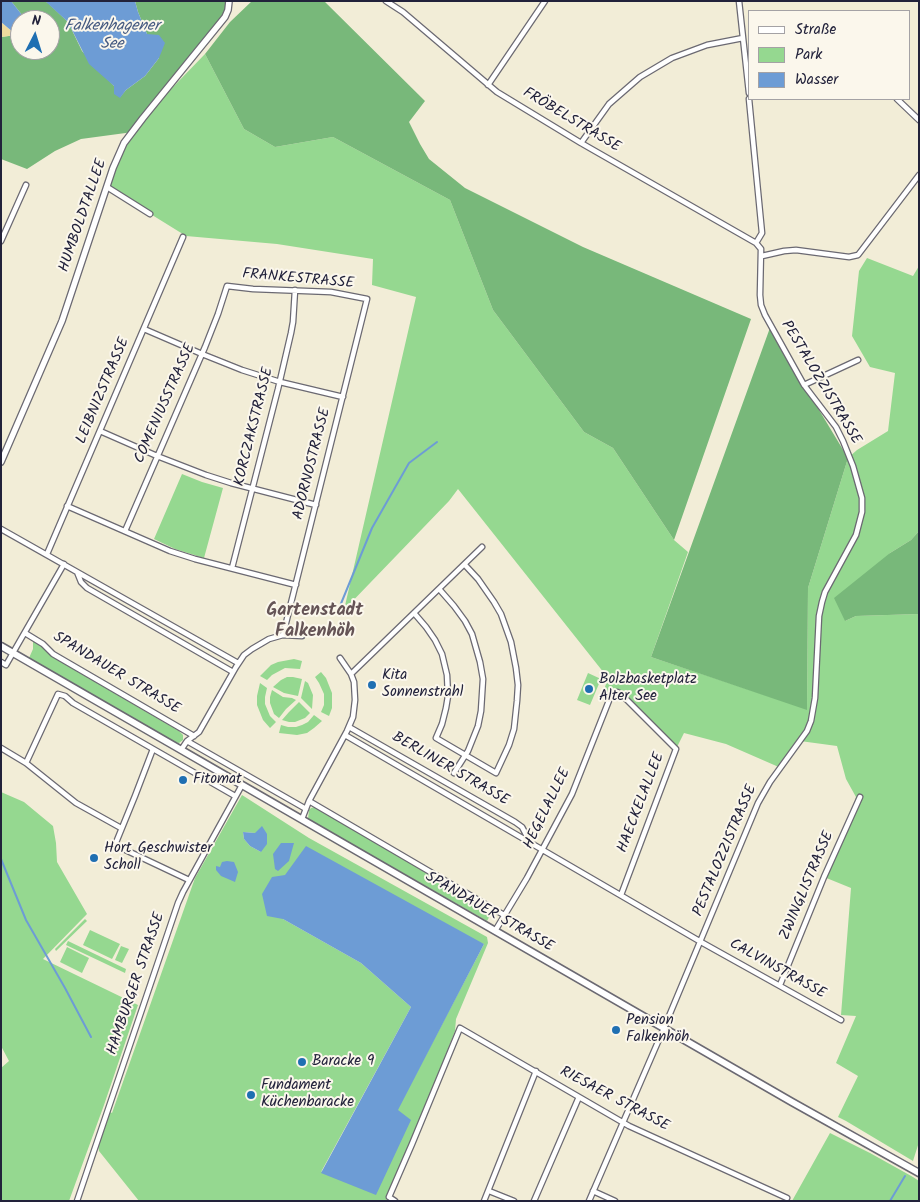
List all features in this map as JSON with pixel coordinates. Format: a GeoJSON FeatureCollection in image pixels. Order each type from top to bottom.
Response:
{"type":"FeatureCollection","features":[{"type":"Feature","properties":{"kind":"main road","name":"SPANDAUER STRASSE"},"geometry":{"type":"LineString","coordinates":[[1,646],[919,1173]]}},
{"type":"Feature","properties":{"kind":"street","name":"HUMBOLDTALLEE"},"geometry":{"type":"LineString","coordinates":[[1,462],[62,320],[113,168],[124,143],[225,17],[229,1]]}},
{"type":"Feature","properties":{"kind":"street","name":"FRÖBELSTRASSE"},"geometry":{"type":"LineString","coordinates":[[386,1],[403,12],[500,94],[581,143],[756,243]]}},
{"type":"Feature","properties":{"kind":"street"},"geometry":{"type":"LineString","coordinates":[[488,85],[545,1]]}},
{"type":"Feature","properties":{"kind":"street"},"geometry":{"type":"LineString","coordinates":[[739,1],[748,76]]}},
{"type":"Feature","properties":{"kind":"street"},"geometry":{"type":"LineString","coordinates":[[581,143],[609,104],[653,69],[672,58],[707,45],[743,38]]}},
{"type":"Feature","properties":{"kind":"street"},"geometry":{"type":"LineString","coordinates":[[749,100],[762,233],[756,243]]}},
{"type":"Feature","properties":{"kind":"street"},"geometry":{"type":"LineString","coordinates":[[898,100],[919,120]]}},
{"type":"Feature","properties":{"kind":"street"},"geometry":{"type":"LineString","coordinates":[[762,256],[790,250],[849,257],[858,254],[919,175]]}},
{"type":"Feature","properties":{"kind":"street"},"geometry":{"type":"LineString","coordinates":[[1,241],[26,185]]}},
{"type":"Feature","properties":{"kind":"street"},"geometry":{"type":"LineString","coordinates":[[107,187],[150,214]]}},
{"type":"Feature","properties":{"kind":"street","name":"LEIBNIZSTRASSE"},"geometry":{"type":"LineString","coordinates":[[47,554],[183,237]]}},
{"type":"Feature","properties":{"kind":"street","name":"PESTALOZZISTRASSE"},"geometry":{"type":"LineString","coordinates":[[589,1201],[701,942],[758,803],[770,782],[807,731],[811,721],[815,698],[822,602],[825,592],[853,543],[861,522],[862,498],[853,466],[843,441],[836,428],[804,385],[761,305],[762,256],[761,249],[756,243]]}},
{"type":"Feature","properties":{"kind":"street","name":"FRANKESTRASSE"},"geometry":{"type":"LineString","coordinates":[[227,286],[331,292],[367,299]]}},
{"type":"Feature","properties":{"kind":"street","name":"COMENIUSSTRASSE"},"geometry":{"type":"LineString","coordinates":[[125,531],[202,354],[227,286]]}},
{"type":"Feature","properties":{"kind":"street","name":"KORCZAKSTRASSE"},"geometry":{"type":"LineString","coordinates":[[232,568],[280,382],[292,327],[295,290]]}},
{"type":"Feature","properties":{"kind":"street","name":"ADORNOSTRASSE"},"geometry":{"type":"LineString","coordinates":[[284,635],[367,299]]}},
{"type":"Feature","properties":{"kind":"street"},"geometry":{"type":"LineString","coordinates":[[144,329],[242,370],[280,382],[343,397]]}},
{"type":"Feature","properties":{"kind":"street"},"geometry":{"type":"LineString","coordinates":[[804,385],[858,360]]}},
{"type":"Feature","properties":{"kind":"street"},"geometry":{"type":"LineString","coordinates":[[100,431],[206,475],[316,505]]}},
{"type":"Feature","properties":{"kind":"street"},"geometry":{"type":"LineString","coordinates":[[67,506],[189,557],[296,585]]}},
{"type":"Feature","properties":{"kind":"street"},"geometry":{"type":"LineString","coordinates":[[1,529],[238,663]]}},
{"type":"Feature","properties":{"kind":"street"},"geometry":{"type":"LineString","coordinates":[[351,674],[440,590],[482,547]]}},
{"type":"Feature","properties":{"kind":"street"},"geometry":{"type":"LineString","coordinates":[[1,662],[6,664],[64,564]]}},
{"type":"Feature","properties":{"kind":"street"},"geometry":{"type":"LineString","coordinates":[[414,613],[435,640],[442,654],[447,675],[448,696],[446,708],[436,738],[496,773],[514,729],[518,685],[514,653],[501,614],[478,579],[465,565]]}},
{"type":"Feature","properties":{"kind":"street"},"geometry":{"type":"LineString","coordinates":[[77,572],[81,582],[87,588],[233,672]]}},
{"type":"Feature","properties":{"kind":"street"},"geometry":{"type":"LineString","coordinates":[[440,590],[465,621],[472,634],[480,662],[483,689],[481,711],[474,738],[454,773]]}},
{"type":"Feature","properties":{"kind":"street","name":"SPANDAUER STRASSE"},"geometry":{"type":"LineString","coordinates":[[25,633],[43,644],[53,654],[194,736]]}},
{"type":"Feature","properties":{"kind":"street"},"geometry":{"type":"LineString","coordinates":[[181,750],[187,741],[199,732],[244,655],[269,639],[284,635],[302,636]]}},
{"type":"Feature","properties":{"kind":"street"},"geometry":{"type":"LineString","coordinates":[[302,819],[309,801],[353,717],[355,700],[354,682],[340,658]]}},
{"type":"Feature","properties":{"kind":"street","name":"HAECKELALLEE"},"geometry":{"type":"LineString","coordinates":[[610,698],[617,692],[622,694],[676,749],[620,895]]}},
{"type":"Feature","properties":{"kind":"street"},"geometry":{"type":"LineString","coordinates":[[26,763],[58,694],[235,796]]}},
{"type":"Feature","properties":{"kind":"street"},"geometry":{"type":"LineString","coordinates":[[604,696],[610,698]]}},
{"type":"Feature","properties":{"kind":"street","name":"HEGELALLEE"},"geometry":{"type":"LineString","coordinates":[[496,931],[572,794],[610,698]]}},
{"type":"Feature","properties":{"kind":"street"},"geometry":{"type":"LineString","coordinates":[[93,714],[99,703]]}},
{"type":"Feature","properties":{"kind":"street","name":"BERLINER STRASSE"},"geometry":{"type":"LineString","coordinates":[[349,727],[515,822],[522,827],[531,843]]}},
{"type":"Feature","properties":{"kind":"street","name":"BERLINER STRASSE"},"geometry":{"type":"LineString","coordinates":[[345,735],[701,942]]}},
{"type":"Feature","properties":{"kind":"street"},"geometry":{"type":"LineString","coordinates":[[187,741],[306,809]]}},
{"type":"Feature","properties":{"kind":"street"},"geometry":{"type":"LineString","coordinates":[[1,748],[26,763],[76,803],[121,828]]}},
{"type":"Feature","properties":{"kind":"street"},"geometry":{"type":"LineString","coordinates":[[153,749],[114,845],[190,880]]}},
{"type":"Feature","properties":{"kind":"street","name":"HAMBURGER STRASSE"},"geometry":{"type":"LineString","coordinates":[[77,1201],[169,928],[183,892],[242,785]]}},
{"type":"Feature","properties":{"kind":"street","name":"ZWINGLISTRASSE"},"geometry":{"type":"LineString","coordinates":[[780,985],[824,877],[860,797]]}},
{"type":"Feature","properties":{"kind":"street","name":"SPANDAUER STRASSE"},"geometry":{"type":"LineString","coordinates":[[309,801],[504,915]]}},
{"type":"Feature","properties":{"kind":"street","name":"CALVINSTRASSE"},"geometry":{"type":"LineString","coordinates":[[701,942],[841,1020]]}},
{"type":"Feature","properties":{"kind":"street","name":"RIESAER STRASSE"},"geometry":{"type":"LineString","coordinates":[[394,1201],[389,1197],[460,1028],[629,1126],[787,1198]]}},
{"type":"Feature","properties":{"kind":"street"},"geometry":{"type":"LineString","coordinates":[[484,1201],[536,1071]]}},
{"type":"Feature","properties":{"kind":"street"},"geometry":{"type":"LineString","coordinates":[[534,1201],[580,1097]]}},
{"type":"Feature","properties":{"kind":"street"},"geometry":{"type":"LineString","coordinates":[[488,1191],[514,1201]]}},
{"type":"Feature","properties":{"kind":"street"},"geometry":{"type":"LineString","coordinates":[[593,1191],[615,1201]]}},
{"type":"Feature","properties":{"kind":"green space"},"geometry":{"type":"Polygon","coordinates":[[[11,1],[45,1],[55,10],[18,10],[11,1]]]}},
{"type":"Feature","properties":{"kind":"green space"},"geometry":{"type":"Polygon","coordinates":[[[135,1],[229,1],[228,10],[133,132],[81,139],[55,151],[27,169],[1,159],[1,37],[10,36],[10,60],[60,60],[60,14],[68,22],[82,51],[114,86],[120,97],[126,90],[145,76],[159,58],[147,34],[135,1]]]}},
{"type":"Feature","properties":{"kind":"green space"},"geometry":{"type":"Polygon","coordinates":[[[252,1],[324,1],[425,101],[409,122],[429,159],[465,188],[583,247],[751,319],[674,540],[613,448],[584,432],[493,310],[450,200],[333,137],[275,147],[244,129],[205,54],[230,22],[252,1]]]}},
{"type":"Feature","properties":{"kind":"green space"},"geometry":{"type":"Polygon","coordinates":[[[205,54],[244,129],[275,147],[333,137],[450,200],[493,310],[584,432],[613,448],[674,540],[688,552],[651,657],[807,709],[808,588],[848,458],[857,450],[888,431],[895,373],[870,367],[852,336],[859,271],[867,258],[913,276],[919,266],[919,531],[911,540],[890,553],[845,621],[856,616],[919,614],[919,1142],[913,1161],[838,1117],[858,1076],[836,1063],[856,1016],[841,1015],[851,888],[824,877],[850,819],[856,797],[846,779],[837,746],[800,741],[781,768],[726,744],[684,733],[676,749],[619,689],[609,693],[604,690],[608,678],[458,489],[449,501],[344,610],[416,297],[372,285],[373,259],[277,244],[186,236],[107,187],[118,156],[143,118],[205,54]]]}},
{"type":"Feature","properties":{"kind":"green space"},"geometry":{"type":"Polygon","coordinates":[[[771,325],[804,385],[848,458],[808,588],[807,710],[651,657],[771,325]]]}},
{"type":"Feature","properties":{"kind":"green space"},"geometry":{"type":"Polygon","coordinates":[[[182,474],[223,488],[204,558],[175,549],[154,539],[182,474]]]}},
{"type":"Feature","properties":{"kind":"green space"},"geometry":{"type":"Polygon","coordinates":[[[919,531],[919,614],[856,616],[845,621],[834,598],[890,553],[911,540],[919,531]]]}},
{"type":"Feature","properties":{"kind":"green space"},"geometry":{"type":"Polygon","coordinates":[[[33,641],[51,656],[179,731],[183,735],[183,740],[179,743],[173,742],[29,658],[33,649],[33,641]]]}},
{"type":"Feature","properties":{"kind":"green space"},"geometry":{"type":"Polygon","coordinates":[[[294,659],[302,661],[300,669],[285,668],[267,680],[260,676],[271,665],[294,659]]]}},
{"type":"Feature","properties":{"kind":"green space"},"geometry":{"type":"Polygon","coordinates":[[[321,672],[326,678],[332,693],[332,708],[329,716],[321,712],[324,705],[324,694],[315,677],[321,672]]]}},
{"type":"Feature","properties":{"kind":"green space","name":"Bolzbasketplatz Alter See"},"geometry":{"type":"Polygon","coordinates":[[[588,673],[601,679],[590,705],[577,700],[588,673]]]}},
{"type":"Feature","properties":{"kind":"green space"},"geometry":{"type":"Polygon","coordinates":[[[287,677],[302,679],[298,696],[284,693],[273,687],[287,677]]]}},
{"type":"Feature","properties":{"kind":"green space"},"geometry":{"type":"Polygon","coordinates":[[[305,681],[308,683],[313,695],[312,709],[301,698],[305,681]]]}},
{"type":"Feature","properties":{"kind":"green space"},"geometry":{"type":"Polygon","coordinates":[[[260,683],[267,688],[265,704],[270,716],[276,722],[270,728],[263,720],[257,705],[260,683]]]}},
{"type":"Feature","properties":{"kind":"green space"},"geometry":{"type":"Polygon","coordinates":[[[272,690],[283,697],[296,700],[279,718],[274,714],[270,703],[272,690]]]}},
{"type":"Feature","properties":{"kind":"green space"},"geometry":{"type":"Polygon","coordinates":[[[299,702],[310,713],[305,718],[295,722],[282,720],[289,712],[299,702]]]}},
{"type":"Feature","properties":{"kind":"green space"},"geometry":{"type":"Polygon","coordinates":[[[314,715],[322,721],[307,733],[297,735],[279,733],[281,725],[296,727],[308,722],[314,715]]]}},
{"type":"Feature","properties":{"kind":"green space"},"geometry":{"type":"Polygon","coordinates":[[[1,792],[24,802],[53,826],[57,862],[87,914],[43,959],[138,1005],[69,1201],[1,1201],[1,1068],[9,1061],[1,1046],[1,792]]]}},
{"type":"Feature","properties":{"kind":"green space"},"geometry":{"type":"Polygon","coordinates":[[[242,795],[309,838],[487,937],[488,943],[456,1019],[455,1031],[411,1144],[386,1201],[139,1201],[99,1151],[99,1140],[110,1112],[112,1113],[195,878],[242,795]],[[243,832],[244,839],[250,846],[261,852],[255,833],[243,832]],[[283,919],[361,963],[411,1007],[321,1172],[397,1110],[484,944],[283,919]]]}},
{"type":"Feature","properties":{"kind":"green space"},"geometry":{"type":"Polygon","coordinates":[[[315,807],[492,912],[487,921],[308,819],[309,810],[315,807]]]}},
{"type":"Feature","properties":{"kind":"green space"},"geometry":{"type":"Polygon","coordinates":[[[85,919],[87,921],[56,951],[55,949],[85,919]]]}},
{"type":"Feature","properties":{"kind":"green space"},"geometry":{"type":"Polygon","coordinates":[[[90,930],[120,944],[112,959],[83,945],[90,930]]]}},
{"type":"Feature","properties":{"kind":"green space"},"geometry":{"type":"Polygon","coordinates":[[[68,941],[126,969],[125,973],[66,945],[68,941]]]}},
{"type":"Feature","properties":{"kind":"green space"},"geometry":{"type":"Polygon","coordinates":[[[121,946],[129,949],[122,963],[115,960],[121,946]]]}},
{"type":"Feature","properties":{"kind":"green space"},"geometry":{"type":"Polygon","coordinates":[[[67,947],[89,958],[82,973],[60,962],[67,947]]]}},
{"type":"Feature","properties":{"kind":"green space"},"geometry":{"type":"Polygon","coordinates":[[[830,1133],[919,1181],[919,1201],[792,1201],[830,1133]]]}},
{"type":"Feature","properties":{"kind":"sand"},"geometry":{"type":"Polygon","coordinates":[[[1,22],[10,30],[10,36],[1,37],[1,22]]]}},
{"type":"Feature","properties":{"kind":"water"},"geometry":{"type":"Polygon","coordinates":[[[1,1],[11,1],[18,10],[10,10],[10,30],[1,22],[1,1]]]}},
{"type":"Feature","properties":{"kind":"water","name":"Falkenhagener See"},"geometry":{"type":"Polygon","coordinates":[[[45,1],[135,1],[147,34],[159,35],[165,43],[159,58],[145,76],[126,90],[120,98],[114,94],[114,86],[89,64],[68,22],[60,15],[60,10],[55,10],[45,1]]]}},
{"type":"Feature","properties":{"kind":"water"},"geometry":{"type":"Polygon","coordinates":[[[262,826],[267,834],[267,844],[261,852],[250,846],[244,839],[243,832],[255,833],[262,826]]]}},
{"type":"Feature","properties":{"kind":"water"},"geometry":{"type":"Polygon","coordinates":[[[281,843],[294,843],[289,861],[278,871],[275,869],[273,854],[281,843]]]}},
{"type":"Feature","properties":{"kind":"water"},"geometry":{"type":"Polygon","coordinates":[[[306,846],[484,944],[398,1110],[411,1120],[376,1195],[321,1173],[411,1007],[361,963],[283,919],[267,916],[262,894],[272,877],[285,875],[306,846]]]}},
{"type":"Feature","properties":{"kind":"water"},"geometry":{"type":"Polygon","coordinates":[[[222,862],[234,862],[238,872],[235,882],[221,876],[216,870],[216,866],[220,867],[222,862]]]}},
{"type":"Feature","properties":{"kind":"waterway"},"geometry":{"type":"LineString","coordinates":[[340,606],[372,528],[409,463],[437,442]]}},
{"type":"Feature","properties":{"kind":"waterway"},"geometry":{"type":"LineString","coordinates":[[1,859],[26,920],[91,1037]]}},
{"type":"Feature","properties":{"kind":"waterway"},"geometry":{"type":"LineString","coordinates":[[890,1201],[905,1176]]}},
{"type":"Feature","properties":{"kind":"place","name":"Kita Sonnenstrahl"},"geometry":{"type":"Point","coordinates":[372,685]}},
{"type":"Feature","properties":{"kind":"place","name":"Bolzbasketplatz Alter See"},"geometry":{"type":"Point","coordinates":[589,689]}},
{"type":"Feature","properties":{"kind":"place","name":"Fitomat"},"geometry":{"type":"Point","coordinates":[183,780]}},
{"type":"Feature","properties":{"kind":"place","name":"Hort Geschwister Scholl"},"geometry":{"type":"Point","coordinates":[94,858]}},
{"type":"Feature","properties":{"kind":"place","name":"Pension Falkenhöh"},"geometry":{"type":"Point","coordinates":[616,1030]}},
{"type":"Feature","properties":{"kind":"place","name":"Baracke 9"},"geometry":{"type":"Point","coordinates":[302,1062]}},
{"type":"Feature","properties":{"kind":"place","name":"Fundament Küchenbaracke"},"geometry":{"type":"Point","coordinates":[251,1095]}},
{"type":"Feature","properties":{"kind":"district","name":"Gartenstadt Falkenhöh"},"geometry":{"type":"Point","coordinates":[315,622]}}]}
